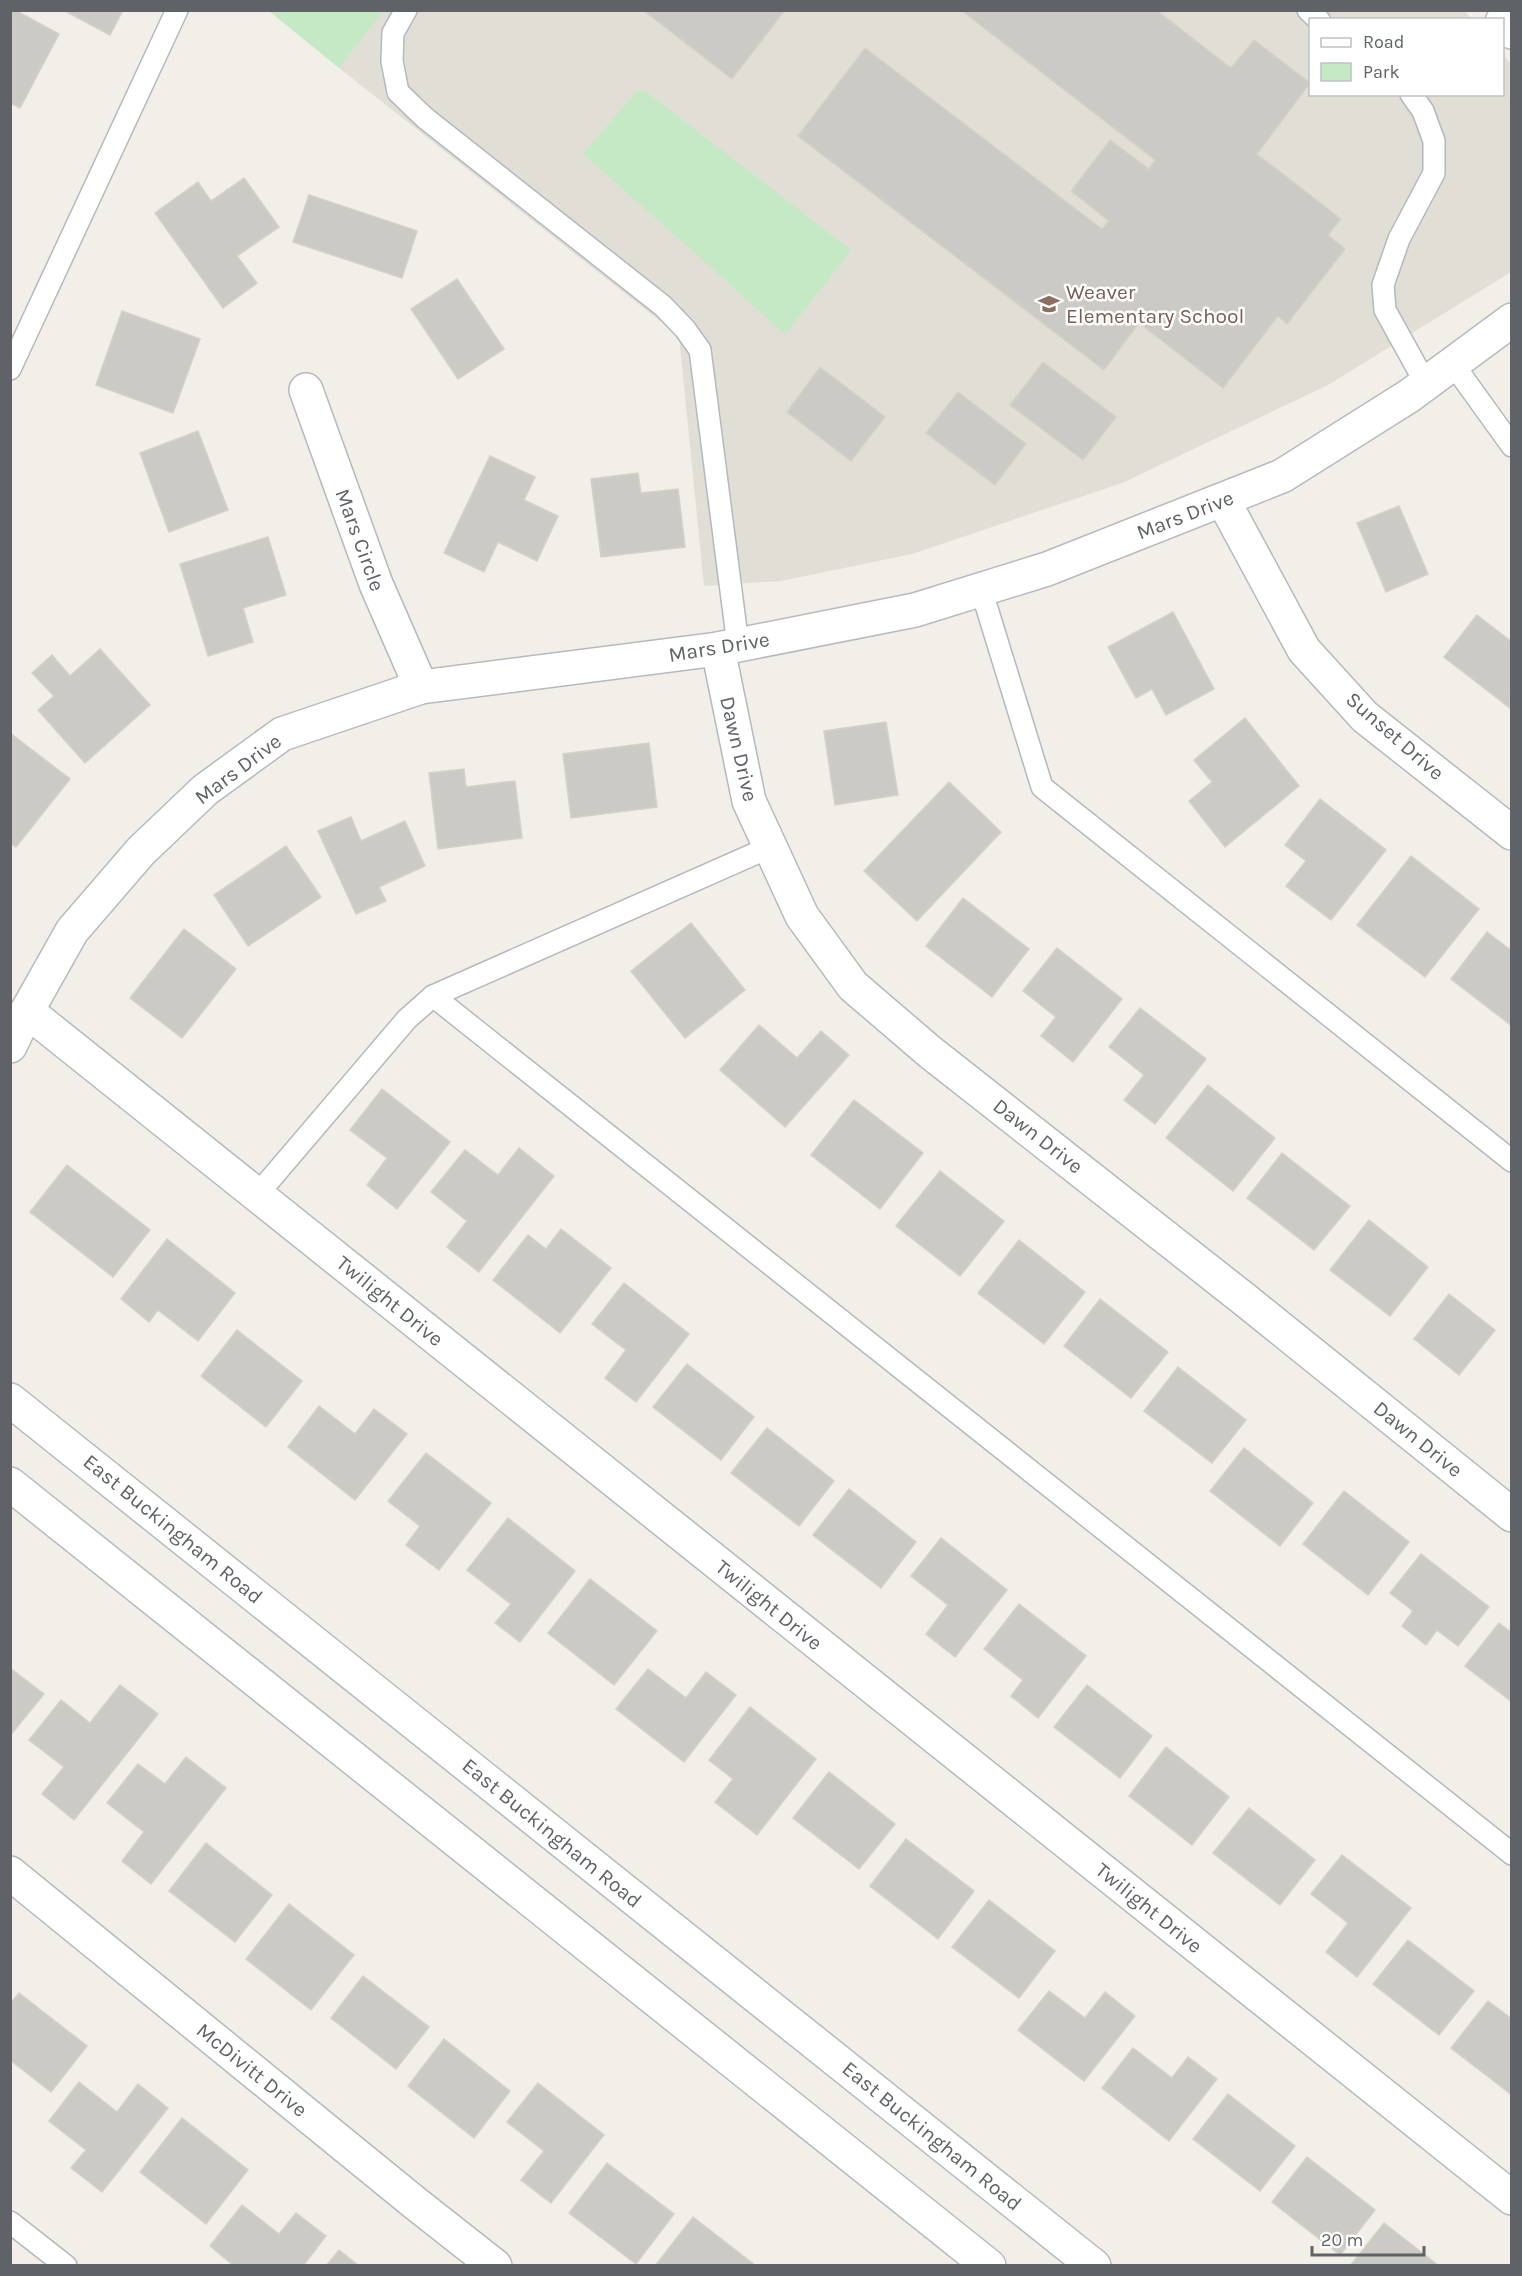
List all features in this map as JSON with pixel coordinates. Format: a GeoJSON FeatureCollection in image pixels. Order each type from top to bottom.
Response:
{"type":"FeatureCollection","features":[{"type":"Feature","properties":{"kind":"street","name":"Mars Drive"},"geometry":{"type":"LineString","coordinates":[[10,1046],[72,931],[141,851],[205,790],[282,734],[421,687],[728,647],[915,610],[1047,569],[1282,476],[1426,384],[1512,320]]}},
{"type":"Feature","properties":{"kind":"street","name":"Mars Circle"},"geometry":{"type":"LineString","coordinates":[[306,390],[376,584],[421,687]]}},
{"type":"Feature","properties":{"kind":"street","name":"Sunset Drive"},"geometry":{"type":"LineString","coordinates":[[1223,501],[1304,650],[1365,717],[1512,833]]}},
{"type":"Feature","properties":{"kind":"street","name":"Dawn Drive"},"geometry":{"type":"LineString","coordinates":[[728,647],[749,801],[802,916],[853,986],[930,1052],[1235,1291],[1512,1515]]}},
{"type":"Feature","properties":{"kind":"street","name":"Twilight Drive"},"geometry":{"type":"LineString","coordinates":[[27,1011],[1512,2198]]}},
{"type":"Feature","properties":{"kind":"street","name":"East Buckingham Road"},"geometry":{"type":"LineString","coordinates":[[10,1400],[1094,2265]]}},
{"type":"Feature","properties":{"kind":"street"},"geometry":{"type":"LineString","coordinates":[[10,1484],[989,2265]]}},
{"type":"Feature","properties":{"kind":"street","name":"McDivitt Drive"},"geometry":{"type":"LineString","coordinates":[[10,1873],[415,2203],[495,2265]]}},
{"type":"Feature","properties":{"kind":"lane"},"geometry":{"type":"LineString","coordinates":[[10,369],[177,10]]}},
{"type":"Feature","properties":{"kind":"lane"},"geometry":{"type":"LineString","coordinates":[[406,10],[393,33],[392,61],[398,92],[425,118],[663,306],[685,329],[699,350],[728,647]]}},
{"type":"Feature","properties":{"kind":"lane"},"geometry":{"type":"LineString","coordinates":[[1412,96],[1423,111],[1434,141],[1434,173],[1399,239],[1383,285],[1385,310],[1426,384]]}},
{"type":"Feature","properties":{"kind":"lane"},"geometry":{"type":"LineString","coordinates":[[1453,364],[1512,446]]}},
{"type":"Feature","properties":{"kind":"lane"},"geometry":{"type":"LineString","coordinates":[[981,589],[1042,787],[1512,1161]]}},
{"type":"Feature","properties":{"kind":"lane"},"geometry":{"type":"LineString","coordinates":[[257,1195],[407,1019],[434,996],[770,847]]}},
{"type":"Feature","properties":{"kind":"lane"},"geometry":{"type":"LineString","coordinates":[[434,996],[1512,1854]]}},
{"type":"Feature","properties":{"kind":"lane"},"geometry":{"type":"LineString","coordinates":[[10,2222],[66,2265]]}},
{"type":"Feature","properties":{"kind":"shaded area","name":"Weaver Elementary School"},"geometry":{"type":"Polygon","coordinates":[[[383,10],[1464,11],[1471,18],[1309,18],[1309,96],[1504,96],[1504,56],[1512,65],[1511,272],[1328,385],[1122,483],[912,554],[781,581],[704,586],[679,336],[339,68],[383,10]]]}},
{"type":"Feature","properties":{"kind":"green space"},"geometry":{"type":"Polygon","coordinates":[[[269,11],[383,11],[339,68],[269,11]]]}},
{"type":"Feature","properties":{"kind":"green space"},"geometry":{"type":"Polygon","coordinates":[[[645,91],[851,250],[785,335],[583,154],[636,92],[645,91]]]}},
{"type":"Feature","properties":{"kind":"building"},"geometry":{"type":"Polygon","coordinates":[[[10,10],[15,10],[59,34],[20,108],[10,103],[10,10]]]}},
{"type":"Feature","properties":{"kind":"building"},"geometry":{"type":"Polygon","coordinates":[[[63,10],[123,10],[110,35],[63,10]]]}},
{"type":"Feature","properties":{"kind":"building"},"geometry":{"type":"Polygon","coordinates":[[[643,10],[785,10],[732,79],[643,10]]]}},
{"type":"Feature","properties":{"kind":"building"},"geometry":{"type":"Polygon","coordinates":[[[961,10],[1156,10],[1231,68],[1254,40],[1309,82],[1257,154],[1341,219],[1328,235],[1345,249],[1287,324],[1278,316],[1223,388],[1139,323],[1104,370],[798,136],[865,48],[1102,229],[1109,221],[1071,191],[1110,140],[1149,169],[1155,160],[961,10]]]}},
{"type":"Feature","properties":{"kind":"building"},"geometry":{"type":"Polygon","coordinates":[[[244,178],[279,227],[237,256],[257,283],[223,308],[155,213],[198,182],[211,201],[244,178]]]}},
{"type":"Feature","properties":{"kind":"building"},"geometry":{"type":"Polygon","coordinates":[[[309,195],[417,231],[402,278],[293,242],[309,195]]]}},
{"type":"Feature","properties":{"kind":"building"},"geometry":{"type":"Polygon","coordinates":[[[457,279],[504,349],[458,379],[411,309],[457,279]]]}},
{"type":"Feature","properties":{"kind":"building"},"geometry":{"type":"Polygon","coordinates":[[[122,311],[200,339],[173,413],[96,385],[122,311]]]}},
{"type":"Feature","properties":{"kind":"building"},"geometry":{"type":"Polygon","coordinates":[[[1043,362],[1116,417],[1083,460],[1010,405],[1043,362]]]}},
{"type":"Feature","properties":{"kind":"building"},"geometry":{"type":"Polygon","coordinates":[[[820,367],[885,417],[851,461],[787,412],[820,367]]]}},
{"type":"Feature","properties":{"kind":"building"},"geometry":{"type":"Polygon","coordinates":[[[958,392],[1026,444],[995,485],[926,433],[958,392]]]}},
{"type":"Feature","properties":{"kind":"building"},"geometry":{"type":"Polygon","coordinates":[[[198,431],[228,510],[169,532],[140,453],[198,431]]]}},
{"type":"Feature","properties":{"kind":"building"},"geometry":{"type":"Polygon","coordinates":[[[490,456],[535,477],[524,500],[558,516],[537,561],[498,542],[484,572],[444,553],[490,456]]]}},
{"type":"Feature","properties":{"kind":"building"},"geometry":{"type":"Polygon","coordinates":[[[638,473],[641,493],[678,489],[685,547],[601,557],[591,479],[638,473]]]}},
{"type":"Feature","properties":{"kind":"building"},"geometry":{"type":"Polygon","coordinates":[[[1399,506],[1428,574],[1386,592],[1357,523],[1399,506]]]}},
{"type":"Feature","properties":{"kind":"building"},"geometry":{"type":"Polygon","coordinates":[[[268,537],[286,595],[243,608],[253,642],[208,656],[180,564],[268,537]]]}},
{"type":"Feature","properties":{"kind":"building"},"geometry":{"type":"Polygon","coordinates":[[[1173,612],[1214,689],[1166,715],[1152,689],[1136,698],[1108,647],[1173,612]]]}},
{"type":"Feature","properties":{"kind":"building"},"geometry":{"type":"Polygon","coordinates":[[[1477,615],[1512,642],[1510,708],[1444,657],[1477,615]]]}},
{"type":"Feature","properties":{"kind":"building"},"geometry":{"type":"Polygon","coordinates":[[[100,649],[150,705],[85,763],[38,710],[54,696],[32,673],[52,655],[70,676],[100,649]]]}},
{"type":"Feature","properties":{"kind":"building"},"geometry":{"type":"Polygon","coordinates":[[[1245,718],[1299,786],[1225,847],[1189,801],[1212,782],[1194,760],[1245,718]]]}},
{"type":"Feature","properties":{"kind":"building"},"geometry":{"type":"Polygon","coordinates":[[[886,722],[898,795],[835,805],[824,731],[886,722]]]}},
{"type":"Feature","properties":{"kind":"building"},"geometry":{"type":"Polygon","coordinates":[[[10,733],[70,779],[16,847],[10,843],[10,733]]]}},
{"type":"Feature","properties":{"kind":"building"},"geometry":{"type":"Polygon","coordinates":[[[649,743],[657,807],[571,818],[563,754],[649,743]]]}},
{"type":"Feature","properties":{"kind":"building"},"geometry":{"type":"Polygon","coordinates":[[[464,769],[466,787],[515,781],[522,838],[438,849],[429,773],[464,769]]]}},
{"type":"Feature","properties":{"kind":"building"},"geometry":{"type":"Polygon","coordinates":[[[949,782],[1001,832],[917,921],[864,871],[949,782]]]}},
{"type":"Feature","properties":{"kind":"building"},"geometry":{"type":"Polygon","coordinates":[[[1320,799],[1386,850],[1331,920],[1286,886],[1306,861],[1285,845],[1320,799]]]}},
{"type":"Feature","properties":{"kind":"building"},"geometry":{"type":"Polygon","coordinates":[[[351,817],[361,841],[405,821],[425,866],[379,887],[386,901],[356,914],[318,831],[351,817]]]}},
{"type":"Feature","properties":{"kind":"building"},"geometry":{"type":"Polygon","coordinates":[[[286,846],[321,897],[248,946],[214,895],[286,846]]]}},
{"type":"Feature","properties":{"kind":"building"},"geometry":{"type":"Polygon","coordinates":[[[1411,856],[1479,909],[1425,977],[1357,925],[1411,856]]]}},
{"type":"Feature","properties":{"kind":"building"},"geometry":{"type":"Polygon","coordinates":[[[963,898],[1029,949],[992,997],[926,946],[963,898]]]}},
{"type":"Feature","properties":{"kind":"building"},"geometry":{"type":"Polygon","coordinates":[[[691,923],[745,990],[685,1038],[631,971],[691,923]]]}},
{"type":"Feature","properties":{"kind":"building"},"geometry":{"type":"Polygon","coordinates":[[[184,929],[236,969],[182,1038],[130,998],[184,929]]]}},
{"type":"Feature","properties":{"kind":"building"},"geometry":{"type":"Polygon","coordinates":[[[1487,932],[1512,951],[1512,1026],[1451,979],[1487,932]]]}},
{"type":"Feature","properties":{"kind":"building"},"geometry":{"type":"Polygon","coordinates":[[[1057,948],[1122,999],[1073,1062],[1041,1036],[1056,1017],[1023,991],[1057,948]]]}},
{"type":"Feature","properties":{"kind":"building"},"geometry":{"type":"Polygon","coordinates":[[[1140,1008],[1206,1059],[1155,1124],[1124,1100],[1144,1075],[1109,1047],[1140,1008]]]}},
{"type":"Feature","properties":{"kind":"building"},"geometry":{"type":"Polygon","coordinates":[[[759,1025],[797,1058],[821,1031],[849,1055],[785,1127],[720,1070],[759,1025]]]}},
{"type":"Feature","properties":{"kind":"building"},"geometry":{"type":"Polygon","coordinates":[[[1208,1085],[1275,1138],[1233,1191],[1166,1138],[1208,1085]]]}},
{"type":"Feature","properties":{"kind":"building"},"geometry":{"type":"Polygon","coordinates":[[[382,1089],[450,1142],[397,1209],[367,1185],[387,1158],[350,1130],[382,1089]]]}},
{"type":"Feature","properties":{"kind":"building"},"geometry":{"type":"Polygon","coordinates":[[[854,1100],[923,1153],[880,1209],[811,1155],[854,1100]]]}},
{"type":"Feature","properties":{"kind":"building"},"geometry":{"type":"Polygon","coordinates":[[[519,1148],[554,1176],[479,1272],[447,1247],[467,1221],[431,1192],[465,1150],[498,1175],[519,1148]]]}},
{"type":"Feature","properties":{"kind":"building"},"geometry":{"type":"Polygon","coordinates":[[[1282,1153],[1350,1206],[1314,1250],[1247,1198],[1282,1153]]]}},
{"type":"Feature","properties":{"kind":"building"},"geometry":{"type":"Polygon","coordinates":[[[67,1165],[150,1230],[113,1277],[30,1212],[67,1165]]]}},
{"type":"Feature","properties":{"kind":"building"},"geometry":{"type":"Polygon","coordinates":[[[940,1171],[1004,1221],[960,1276],[896,1226],[940,1171]]]}},
{"type":"Feature","properties":{"kind":"building"},"geometry":{"type":"Polygon","coordinates":[[[1369,1220],[1428,1267],[1390,1316],[1330,1270],[1369,1220]]]}},
{"type":"Feature","properties":{"kind":"building"},"geometry":{"type":"Polygon","coordinates":[[[561,1229],[611,1268],[560,1333],[493,1280],[528,1235],[546,1249],[561,1229]]]}},
{"type":"Feature","properties":{"kind":"building"},"geometry":{"type":"Polygon","coordinates":[[[167,1239],[235,1293],[198,1341],[158,1310],[149,1322],[121,1299],[167,1239]]]}},
{"type":"Feature","properties":{"kind":"building"},"geometry":{"type":"Polygon","coordinates":[[[1019,1240],[1085,1292],[1044,1344],[978,1293],[1019,1240]]]}},
{"type":"Feature","properties":{"kind":"building"},"geometry":{"type":"Polygon","coordinates":[[[624,1283],[689,1334],[636,1402],[605,1378],[626,1350],[592,1324],[624,1283]]]}},
{"type":"Feature","properties":{"kind":"building"},"geometry":{"type":"Polygon","coordinates":[[[1449,1294],[1495,1330],[1459,1375],[1414,1339],[1449,1294]]]}},
{"type":"Feature","properties":{"kind":"building"},"geometry":{"type":"Polygon","coordinates":[[[1100,1299],[1168,1352],[1131,1398],[1064,1346],[1100,1299]]]}},
{"type":"Feature","properties":{"kind":"building"},"geometry":{"type":"Polygon","coordinates":[[[237,1330],[302,1381],[266,1427],[201,1376],[237,1330]]]}},
{"type":"Feature","properties":{"kind":"building"},"geometry":{"type":"Polygon","coordinates":[[[687,1364],[754,1417],[721,1460],[653,1407],[687,1364]]]}},
{"type":"Feature","properties":{"kind":"building"},"geometry":{"type":"Polygon","coordinates":[[[1178,1367],[1246,1420],[1212,1463],[1144,1411],[1178,1367]]]}},
{"type":"Feature","properties":{"kind":"building"},"geometry":{"type":"Polygon","coordinates":[[[319,1406],[355,1434],[374,1409],[407,1434],[355,1500],[288,1447],[319,1406]]]}},
{"type":"Feature","properties":{"kind":"building"},"geometry":{"type":"Polygon","coordinates":[[[767,1428],[834,1481],[799,1526],[731,1473],[767,1428]]]}},
{"type":"Feature","properties":{"kind":"building"},"geometry":{"type":"Polygon","coordinates":[[[1244,1448],[1313,1503],[1280,1546],[1210,1491],[1244,1448]]]}},
{"type":"Feature","properties":{"kind":"building"},"geometry":{"type":"Polygon","coordinates":[[[426,1453],[491,1503],[439,1570],[406,1545],[420,1526],[388,1501],[426,1453]]]}},
{"type":"Feature","properties":{"kind":"building"},"geometry":{"type":"Polygon","coordinates":[[[849,1489],[916,1542],[881,1588],[813,1535],[849,1489]]]}},
{"type":"Feature","properties":{"kind":"building"},"geometry":{"type":"Polygon","coordinates":[[[1344,1491],[1409,1542],[1368,1595],[1303,1544],[1344,1491]]]}},
{"type":"Feature","properties":{"kind":"building"},"geometry":{"type":"Polygon","coordinates":[[[508,1518],[575,1571],[520,1642],[495,1623],[511,1604],[467,1570],[508,1518]]]}},
{"type":"Feature","properties":{"kind":"building"},"geometry":{"type":"Polygon","coordinates":[[[941,1538],[1007,1590],[955,1657],[926,1634],[948,1605],[911,1576],[941,1538]]]}},
{"type":"Feature","properties":{"kind":"building"},"geometry":{"type":"Polygon","coordinates":[[[1421,1554],[1489,1607],[1458,1646],[1437,1630],[1426,1645],[1402,1626],[1413,1611],[1390,1593],[1421,1554]]]}},
{"type":"Feature","properties":{"kind":"building"},"geometry":{"type":"Polygon","coordinates":[[[590,1579],[657,1631],[614,1685],[548,1633],[590,1579]]]}},
{"type":"Feature","properties":{"kind":"building"},"geometry":{"type":"Polygon","coordinates":[[[1019,1604],[1086,1656],[1038,1718],[1011,1696],[1023,1680],[984,1649],[1019,1604]]]}},
{"type":"Feature","properties":{"kind":"building"},"geometry":{"type":"Polygon","coordinates":[[[1499,1623],[1512,1633],[1512,1702],[1465,1666],[1499,1623]]]}},
{"type":"Feature","properties":{"kind":"building"},"geometry":{"type":"Polygon","coordinates":[[[10,1668],[44,1694],[10,1736],[10,1668]]]}},
{"type":"Feature","properties":{"kind":"building"},"geometry":{"type":"Polygon","coordinates":[[[648,1669],[686,1698],[706,1672],[736,1695],[684,1762],[616,1709],[648,1669]]]}},
{"type":"Feature","properties":{"kind":"building"},"geometry":{"type":"Polygon","coordinates":[[[120,1685],[158,1714],[74,1820],[42,1794],[64,1767],[29,1740],[61,1700],[90,1723],[120,1685]]]}},
{"type":"Feature","properties":{"kind":"building"},"geometry":{"type":"Polygon","coordinates":[[[1087,1685],[1152,1736],[1120,1778],[1054,1727],[1087,1685]]]}},
{"type":"Feature","properties":{"kind":"building"},"geometry":{"type":"Polygon","coordinates":[[[750,1707],[816,1759],[757,1835],[715,1802],[733,1779],[709,1760],[750,1707]]]}},
{"type":"Feature","properties":{"kind":"building"},"geometry":{"type":"Polygon","coordinates":[[[1166,1747],[1229,1797],[1192,1845],[1129,1796],[1166,1747]]]}},
{"type":"Feature","properties":{"kind":"building"},"geometry":{"type":"Polygon","coordinates":[[[186,1757],[226,1788],[151,1884],[122,1861],[144,1832],[107,1803],[138,1764],[165,1784],[186,1757]]]}},
{"type":"Feature","properties":{"kind":"building"},"geometry":{"type":"Polygon","coordinates":[[[829,1772],[895,1824],[859,1869],[793,1818],[829,1772]]]}},
{"type":"Feature","properties":{"kind":"building"},"geometry":{"type":"Polygon","coordinates":[[[1249,1808],[1315,1860],[1280,1905],[1213,1853],[1249,1808]]]}},
{"type":"Feature","properties":{"kind":"building"},"geometry":{"type":"Polygon","coordinates":[[[906,1839],[974,1891],[938,1939],[870,1886],[906,1839]]]}},
{"type":"Feature","properties":{"kind":"building"},"geometry":{"type":"Polygon","coordinates":[[[206,1843],[272,1895],[235,1942],[169,1891],[206,1843]]]}},
{"type":"Feature","properties":{"kind":"building"},"geometry":{"type":"Polygon","coordinates":[[[1342,1855],[1411,1908],[1357,1977],[1326,1952],[1348,1923],[1311,1894],[1342,1855]]]}},
{"type":"Feature","properties":{"kind":"building"},"geometry":{"type":"Polygon","coordinates":[[[989,1900],[1055,1951],[1019,1998],[952,1947],[989,1900]]]}},
{"type":"Feature","properties":{"kind":"building"},"geometry":{"type":"Polygon","coordinates":[[[289,1904],[354,1955],[311,2010],[246,1959],[289,1904]]]}},
{"type":"Feature","properties":{"kind":"building"},"geometry":{"type":"Polygon","coordinates":[[[1408,1940],[1474,1991],[1439,2035],[1373,1984],[1408,1940]]]}},
{"type":"Feature","properties":{"kind":"building"},"geometry":{"type":"Polygon","coordinates":[[[363,1976],[429,2027],[396,2069],[331,2018],[363,1976]]]}},
{"type":"Feature","properties":{"kind":"building"},"geometry":{"type":"Polygon","coordinates":[[[1049,1991],[1085,2018],[1105,1992],[1135,2016],[1084,2081],[1018,2030],[1049,1991]]]}},
{"type":"Feature","properties":{"kind":"building"},"geometry":{"type":"Polygon","coordinates":[[[19,1993],[87,2046],[51,2092],[10,2060],[10,2004],[19,1993]]]}},
{"type":"Feature","properties":{"kind":"building"},"geometry":{"type":"Polygon","coordinates":[[[1488,2001],[1512,2019],[1512,2095],[1451,2048],[1488,2001]]]}},
{"type":"Feature","properties":{"kind":"building"},"geometry":{"type":"Polygon","coordinates":[[[444,2039],[510,2091],[474,2138],[408,2086],[444,2039]]]}},
{"type":"Feature","properties":{"kind":"building"},"geometry":{"type":"Polygon","coordinates":[[[1133,2048],[1172,2078],[1188,2057],[1217,2079],[1169,2141],[1102,2088],[1133,2048]]]}},
{"type":"Feature","properties":{"kind":"building"},"geometry":{"type":"Polygon","coordinates":[[[79,2082],[117,2112],[138,2084],[168,2108],[102,2192],[71,2168],[86,2150],[49,2121],[79,2082]]]}},
{"type":"Feature","properties":{"kind":"building"},"geometry":{"type":"Polygon","coordinates":[[[538,2083],[604,2135],[551,2203],[521,2180],[544,2151],[507,2122],[538,2083]]]}},
{"type":"Feature","properties":{"kind":"building"},"geometry":{"type":"Polygon","coordinates":[[[1228,2094],[1295,2146],[1260,2191],[1193,2139],[1228,2094]]]}},
{"type":"Feature","properties":{"kind":"building"},"geometry":{"type":"Polygon","coordinates":[[[182,2118],[248,2170],[206,2224],[140,2172],[182,2118]]]}},
{"type":"Feature","properties":{"kind":"building"},"geometry":{"type":"Polygon","coordinates":[[[1307,2157],[1375,2210],[1340,2255],[1272,2202],[1307,2157]]]}},
{"type":"Feature","properties":{"kind":"building"},"geometry":{"type":"Polygon","coordinates":[[[607,2163],[674,2214],[636,2264],[569,2213],[607,2163]]]}},
{"type":"Feature","properties":{"kind":"building"},"geometry":{"type":"Polygon","coordinates":[[[242,2205],[279,2234],[296,2213],[326,2236],[303,2266],[234,2266],[210,2246],[242,2205]]]}},
{"type":"Feature","properties":{"kind":"building"},"geometry":{"type":"Polygon","coordinates":[[[693,2217],[756,2266],[655,2266],[693,2217]]]}},
{"type":"Feature","properties":{"kind":"building"},"geometry":{"type":"Polygon","coordinates":[[[1384,2223],[1439,2266],[1350,2266],[1384,2223]]]}},
{"type":"Feature","properties":{"kind":"building"},"geometry":{"type":"Polygon","coordinates":[[[339,2250],[359,2266],[326,2266],[339,2250]]]}},
{"type":"Feature","properties":{"kind":"place","name":"Weaver Elementary School"},"geometry":{"type":"Point","coordinates":[1049,304]}}]}
